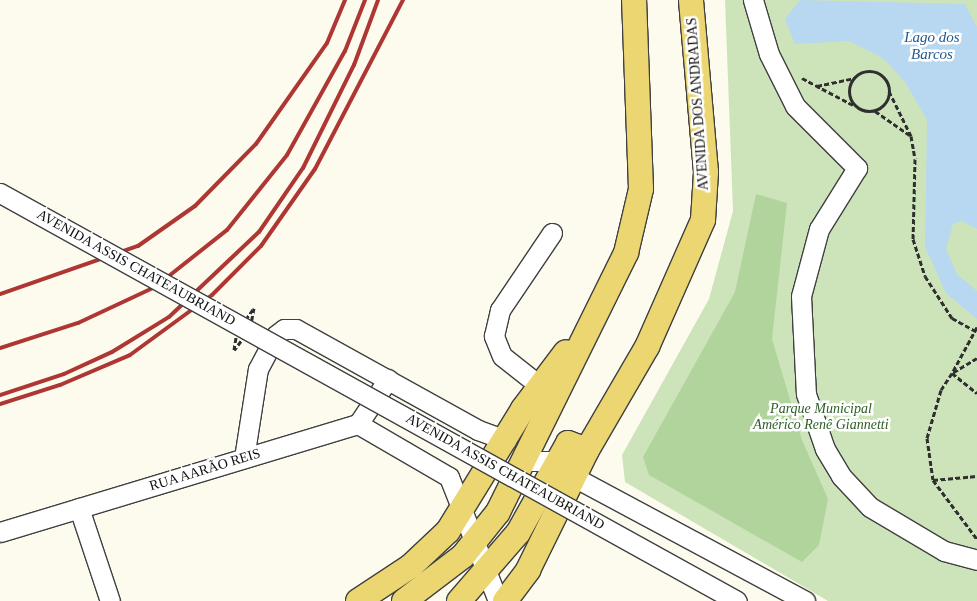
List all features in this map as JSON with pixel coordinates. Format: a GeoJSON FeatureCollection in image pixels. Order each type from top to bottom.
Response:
{"type":"FeatureCollection","features":[{"type":"Feature","properties":{"kind":"main road"},"geometry":{"type":"LineString","coordinates":[[404,601],[463,556],[498,512],[626,253],[641,189],[634,0]]}},
{"type":"Feature","properties":{"kind":"main road","name":"AVENIDA DOS ANDRADAS"},"geometry":{"type":"LineString","coordinates":[[459,601],[489,571],[518,533],[555,461],[578,447],[647,347],[703,220],[706,172],[691,0]]}},
{"type":"Feature","properties":{"kind":"main road"},"geometry":{"type":"LineString","coordinates":[[358,601],[411,566],[448,530],[540,386],[601,304]]}},
{"type":"Feature","properties":{"kind":"main road"},"geometry":{"type":"LineString","coordinates":[[528,452],[552,439],[578,447]]}},
{"type":"Feature","properties":{"kind":"main road"},"geometry":{"type":"LineString","coordinates":[[506,440],[528,452]]}},
{"type":"Feature","properties":{"kind":"main road","name":"AVENIDA DOS ANDRADAS"},"geometry":{"type":"LineString","coordinates":[[505,601],[528,570],[576,478],[578,447]]}},
{"type":"Feature","properties":{"kind":"street"},"geometry":{"type":"LineString","coordinates":[[753,0],[770,54],[795,106],[857,168],[819,229],[801,296],[806,394],[825,449],[841,476],[870,507],[944,551],[977,560]]}},
{"type":"Feature","properties":{"kind":"street","name":"AVENIDA ASSIS CHATEAUBRIAND"},"geometry":{"type":"LineString","coordinates":[[0,193],[737,601]]}},
{"type":"Feature","properties":{"kind":"street"},"geometry":{"type":"LineString","coordinates":[[540,386],[502,356],[494,336],[500,310],[552,233]]}},
{"type":"Feature","properties":{"kind":"street","name":"AVENIDA ASSIS CHATEAUBRIAND"},"geometry":{"type":"LineString","coordinates":[[244,458],[258,369],[276,335],[284,328],[296,329],[478,430],[506,440]]}},
{"type":"Feature","properties":{"kind":"street"},"geometry":{"type":"LineString","coordinates":[[388,379],[358,424],[449,477],[464,504],[498,601]]}},
{"type":"Feature","properties":{"kind":"street","name":"RUA AARÃO REIS"},"geometry":{"type":"LineString","coordinates":[[0,532],[358,424]]}},
{"type":"Feature","properties":{"kind":"street","name":"AVENIDA ASSIS CHATEAUBRIAND"},"geometry":{"type":"LineString","coordinates":[[528,452],[555,461],[576,478],[805,601]]}},
{"type":"Feature","properties":{"kind":"street"},"geometry":{"type":"LineString","coordinates":[[79,508],[110,601]]}},
{"type":"Feature","properties":{"kind":"path"},"geometry":{"type":"LineString","coordinates":[[911,136],[874,111],[856,106],[817,86],[854,78],[865,72],[878,74],[889,90],[911,136],[916,249],[930,291],[952,318],[976,330],[941,390],[927,438],[933,480],[977,539]]}},
{"type":"Feature","properties":{"kind":"path"},"geometry":{"type":"LineString","coordinates":[[854,78],[849,96],[856,106]]}},
{"type":"Feature","properties":{"kind":"path"},"geometry":{"type":"LineString","coordinates":[[874,111],[885,103],[889,90]]}},
{"type":"Feature","properties":{"kind":"path"},"geometry":{"type":"LineString","coordinates":[[952,373],[977,358]]}},
{"type":"Feature","properties":{"kind":"path"},"geometry":{"type":"LineString","coordinates":[[952,373],[977,392]]}},
{"type":"Feature","properties":{"kind":"path"},"geometry":{"type":"LineString","coordinates":[[933,480],[977,476]]}},
{"type":"Feature","properties":{"kind":"green space","name":"Parque Municipal Américo Renê Giannetti"},"geometry":{"type":"Polygon","coordinates":[[[725,0],[977,0],[977,601],[828,601],[625,482],[622,455],[709,299],[733,211],[725,0]]]}},
{"type":"Feature","properties":{"kind":"green space"},"geometry":{"type":"Polygon","coordinates":[[[756,194],[787,203],[772,339],[802,440],[828,499],[819,545],[802,562],[649,475],[643,457],[735,292],[756,194]]]}},
{"type":"Feature","properties":{"kind":"water","name":"Lago dos Barcos"},"geometry":{"type":"Polygon","coordinates":[[[800,0],[965,4],[977,27],[977,229],[962,221],[953,224],[946,249],[957,274],[977,291],[977,319],[946,293],[925,247],[927,120],[905,82],[883,58],[849,41],[795,44],[785,19],[800,0]]]}},
{"type":"Feature","properties":{"kind":"railway"},"geometry":{"type":"LineString","coordinates":[[0,294],[138,246],[195,206],[256,144],[327,43],[345,0]]}},
{"type":"Feature","properties":{"kind":"railway"},"geometry":{"type":"LineString","coordinates":[[0,348],[78,323],[155,287],[227,230],[287,155],[345,51],[365,0]]}},
{"type":"Feature","properties":{"kind":"railway"},"geometry":{"type":"LineString","coordinates":[[0,395],[64,374],[112,352],[169,317],[259,232],[303,168],[354,65],[378,0]]}},
{"type":"Feature","properties":{"kind":"railway"},"geometry":{"type":"LineString","coordinates":[[0,404],[60,385],[130,355],[212,295],[261,246],[315,169],[403,0]]}}]}
